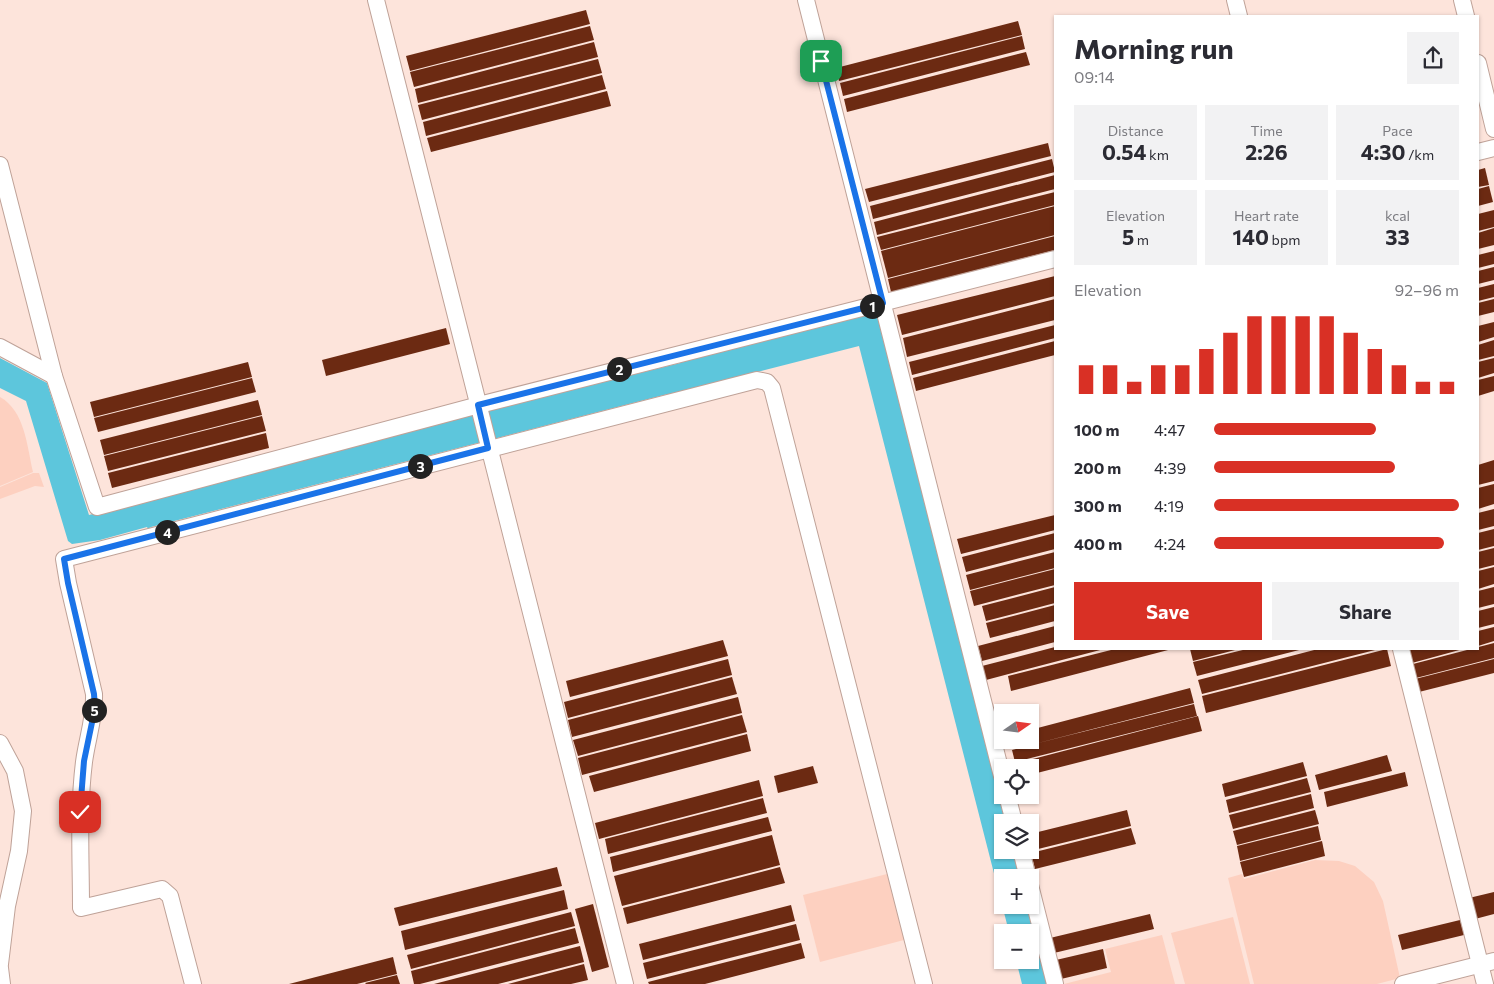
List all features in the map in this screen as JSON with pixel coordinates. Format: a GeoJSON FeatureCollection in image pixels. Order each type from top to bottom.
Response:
{"type":"FeatureCollection","features":[{"type":"Feature","properties":{"kind":"street"},"geometry":{"type":"LineString","coordinates":[[376,0],[625,984]]}},
{"type":"Feature","properties":{"kind":"street"},"geometry":{"type":"LineString","coordinates":[[806,0],[998,759]]}},
{"type":"Feature","properties":{"kind":"street"},"geometry":{"type":"LineString","coordinates":[[1235,0],[1239,15]]}},
{"type":"Feature","properties":{"kind":"street"},"geometry":{"type":"LineString","coordinates":[[1462,0],[1466,15]]}},
{"type":"Feature","properties":{"kind":"street"},"geometry":{"type":"LineString","coordinates":[[1479,67],[1494,129]]}},
{"type":"Feature","properties":{"kind":"street"},"geometry":{"type":"LineString","coordinates":[[1479,152],[1494,148]]}},
{"type":"Feature","properties":{"kind":"street"},"geometry":{"type":"LineString","coordinates":[[0,165],[54,376],[97,508],[478,405],[1054,259]]}},
{"type":"Feature","properties":{"kind":"street"},"geometry":{"type":"LineString","coordinates":[[0,347],[54,376]]}},
{"type":"Feature","properties":{"kind":"street"},"geometry":{"type":"LineString","coordinates":[[193,984],[170,896],[162,888],[81,908],[80,812],[84,761],[95,708],[94,694],[64,559],[757,380],[767,382],[772,388],[924,984]]}},
{"type":"Feature","properties":{"kind":"street"},"geometry":{"type":"LineString","coordinates":[[1400,650],[1487,963],[1485,984]]}},
{"type":"Feature","properties":{"kind":"street"},"geometry":{"type":"LineString","coordinates":[[0,743],[15,771],[23,811],[19,851],[7,906],[0,966],[2,984]]}},
{"type":"Feature","properties":{"kind":"street"},"geometry":{"type":"LineString","coordinates":[[1037,914],[1055,984]]}},
{"type":"Feature","properties":{"kind":"street"},"geometry":{"type":"LineString","coordinates":[[1403,984],[1487,963]]}},
{"type":"Feature","properties":{"kind":"shaded area"},"geometry":{"type":"Polygon","coordinates":[[[0,397],[15,411],[20,420],[27,441],[33,472],[0,486],[0,397]]]}},
{"type":"Feature","properties":{"kind":"shaded area"},"geometry":{"type":"Polygon","coordinates":[[[33,473],[39,473],[44,487],[35,486],[0,499],[0,487],[33,473]]]}},
{"type":"Feature","properties":{"kind":"shaded area"},"geometry":{"type":"Polygon","coordinates":[[[1315,860],[1339,861],[1355,866],[1374,882],[1383,901],[1400,978],[1377,984],[1254,984],[1228,878],[1242,874],[1244,879],[1315,860]]]}},
{"type":"Feature","properties":{"kind":"shaded area"},"geometry":{"type":"Polygon","coordinates":[[[887,874],[904,940],[820,962],[803,895],[887,874]]]}},
{"type":"Feature","properties":{"kind":"shaded area"},"geometry":{"type":"Polygon","coordinates":[[[1233,917],[1250,984],[1185,984],[1171,933],[1233,917]]]}},
{"type":"Feature","properties":{"kind":"shaded area"},"geometry":{"type":"Polygon","coordinates":[[[1162,935],[1175,984],[1064,984],[1111,972],[1105,949],[1162,935]]]}},
{"type":"Feature","properties":{"kind":"water"},"geometry":{"type":"Polygon","coordinates":[[[874,312],[879,314],[994,760],[994,804],[1005,804],[1008,814],[994,814],[994,859],[1019,859],[1022,869],[994,869],[994,874],[859,346],[148,529],[147,527],[100,540],[72,544],[68,541],[26,401],[0,388],[0,358],[47,383],[89,515],[465,416],[680,363],[681,360],[874,312]]]}},
{"type":"Feature","properties":{"kind":"water"},"geometry":{"type":"Polygon","coordinates":[[[1004,914],[1032,914],[1035,924],[1007,924],[1004,914]]]}},
{"type":"Feature","properties":{"kind":"water"},"geometry":{"type":"Polygon","coordinates":[[[1039,939],[1051,984],[1022,984],[1018,969],[1039,969],[1039,939]]]}},
{"type":"Feature","properties":{"kind":"building"},"geometry":{"type":"Polygon","coordinates":[[[586,10],[590,24],[410,71],[406,56],[586,10]]]}},
{"type":"Feature","properties":{"kind":"building"},"geometry":{"type":"Polygon","coordinates":[[[1018,21],[1022,35],[839,81],[836,68],[1018,21]]]}},
{"type":"Feature","properties":{"kind":"building"},"geometry":{"type":"Polygon","coordinates":[[[590,26],[594,40],[414,87],[410,72],[590,26]]]}},
{"type":"Feature","properties":{"kind":"building"},"geometry":{"type":"Polygon","coordinates":[[[1022,36],[1025,49],[843,96],[840,83],[1022,36]]]}},
{"type":"Feature","properties":{"kind":"building"},"geometry":{"type":"Polygon","coordinates":[[[594,42],[598,57],[418,103],[415,89],[594,42]]]}},
{"type":"Feature","properties":{"kind":"building"},"geometry":{"type":"Polygon","coordinates":[[[1026,52],[1030,65],[847,112],[844,99],[1026,52]]]}},
{"type":"Feature","properties":{"kind":"building"},"geometry":{"type":"Polygon","coordinates":[[[598,59],[602,73],[422,120],[418,105],[598,59]]]}},
{"type":"Feature","properties":{"kind":"building"},"geometry":{"type":"Polygon","coordinates":[[[602,75],[606,89],[426,136],[423,122],[602,75]]]}},
{"type":"Feature","properties":{"kind":"building"},"geometry":{"type":"Polygon","coordinates":[[[607,91],[611,106],[431,152],[427,138],[607,91]]]}},
{"type":"Feature","properties":{"kind":"building"},"geometry":{"type":"Polygon","coordinates":[[[1048,143],[1051,156],[869,202],[865,189],[1048,143]]]}},
{"type":"Feature","properties":{"kind":"building"},"geometry":{"type":"Polygon","coordinates":[[[1052,159],[1054,172],[873,219],[870,206],[1052,159]]]}},
{"type":"Feature","properties":{"kind":"building"},"geometry":{"type":"Polygon","coordinates":[[[1485,168],[1489,185],[1479,187],[1479,170],[1485,168]]]}},
{"type":"Feature","properties":{"kind":"building"},"geometry":{"type":"Polygon","coordinates":[[[1054,175],[1054,189],[877,235],[874,222],[1054,175]]]}},
{"type":"Feature","properties":{"kind":"building"},"geometry":{"type":"Polygon","coordinates":[[[1489,186],[1493,202],[1479,206],[1479,189],[1489,186]]]}},
{"type":"Feature","properties":{"kind":"building"},"geometry":{"type":"Polygon","coordinates":[[[1054,192],[1054,205],[881,250],[877,237],[1054,192]]]}},
{"type":"Feature","properties":{"kind":"building"},"geometry":{"type":"Polygon","coordinates":[[[1054,206],[1054,235],[888,278],[881,251],[1054,206]]]}},
{"type":"Feature","properties":{"kind":"building"},"geometry":{"type":"Polygon","coordinates":[[[1494,210],[1494,227],[1479,231],[1479,214],[1494,210]]]}},
{"type":"Feature","properties":{"kind":"building"},"geometry":{"type":"Polygon","coordinates":[[[1494,228],[1494,245],[1479,249],[1479,233],[1494,228]]]}},
{"type":"Feature","properties":{"kind":"building"},"geometry":{"type":"Polygon","coordinates":[[[1054,236],[1054,250],[891,292],[888,279],[1054,236]]]}},
{"type":"Feature","properties":{"kind":"building"},"geometry":{"type":"Polygon","coordinates":[[[1494,251],[1494,264],[1479,268],[1479,255],[1494,251]]]}},
{"type":"Feature","properties":{"kind":"building"},"geometry":{"type":"Polygon","coordinates":[[[1494,267],[1494,280],[1479,284],[1479,271],[1494,267]]]}},
{"type":"Feature","properties":{"kind":"building"},"geometry":{"type":"Polygon","coordinates":[[[1054,276],[1054,296],[902,335],[897,315],[1054,276]]]}},
{"type":"Feature","properties":{"kind":"building"},"geometry":{"type":"Polygon","coordinates":[[[1494,284],[1494,297],[1479,301],[1479,288],[1494,284]]]}},
{"type":"Feature","properties":{"kind":"building"},"geometry":{"type":"Polygon","coordinates":[[[1054,299],[1054,320],[907,357],[903,338],[1054,299]]]}},
{"type":"Feature","properties":{"kind":"building"},"geometry":{"type":"Polygon","coordinates":[[[1494,299],[1494,312],[1479,316],[1479,303],[1494,299]]]}},
{"type":"Feature","properties":{"kind":"building"},"geometry":{"type":"Polygon","coordinates":[[[1494,322],[1494,337],[1479,342],[1479,326],[1494,322]]]}},
{"type":"Feature","properties":{"kind":"building"},"geometry":{"type":"Polygon","coordinates":[[[1054,325],[1054,338],[912,375],[909,362],[1054,325]]]}},
{"type":"Feature","properties":{"kind":"building"},"geometry":{"type":"Polygon","coordinates":[[[446,328],[450,344],[326,376],[322,360],[446,328]]]}},
{"type":"Feature","properties":{"kind":"building"},"geometry":{"type":"Polygon","coordinates":[[[1494,340],[1494,356],[1479,360],[1479,345],[1494,340]]]}},
{"type":"Feature","properties":{"kind":"building"},"geometry":{"type":"Polygon","coordinates":[[[1054,341],[1054,355],[916,391],[913,378],[1054,341]]]}},
{"type":"Feature","properties":{"kind":"building"},"geometry":{"type":"Polygon","coordinates":[[[1494,358],[1494,373],[1479,378],[1479,362],[1494,358]]]}},
{"type":"Feature","properties":{"kind":"building"},"geometry":{"type":"Polygon","coordinates":[[[248,362],[252,377],[94,417],[90,402],[248,362]]]}},
{"type":"Feature","properties":{"kind":"building"},"geometry":{"type":"Polygon","coordinates":[[[1494,376],[1494,391],[1479,396],[1479,380],[1494,376]]]}},
{"type":"Feature","properties":{"kind":"building"},"geometry":{"type":"Polygon","coordinates":[[[252,378],[256,392],[98,432],[94,418],[252,378]]]}},
{"type":"Feature","properties":{"kind":"building"},"geometry":{"type":"Polygon","coordinates":[[[258,400],[262,415],[104,455],[100,440],[258,400]]]}},
{"type":"Feature","properties":{"kind":"building"},"geometry":{"type":"Polygon","coordinates":[[[262,416],[266,431],[108,471],[104,456],[262,416]]]}},
{"type":"Feature","properties":{"kind":"building"},"geometry":{"type":"Polygon","coordinates":[[[266,433],[269,448],[112,488],[108,473],[266,433]]]}},
{"type":"Feature","properties":{"kind":"building"},"geometry":{"type":"Polygon","coordinates":[[[1494,460],[1494,481],[1479,485],[1479,465],[1494,460]]]}},
{"type":"Feature","properties":{"kind":"building"},"geometry":{"type":"Polygon","coordinates":[[[1494,484],[1494,504],[1479,509],[1479,488],[1494,484]]]}},
{"type":"Feature","properties":{"kind":"building"},"geometry":{"type":"Polygon","coordinates":[[[1494,509],[1494,526],[1479,530],[1479,513],[1494,509]]]}},
{"type":"Feature","properties":{"kind":"building"},"geometry":{"type":"Polygon","coordinates":[[[1054,515],[1054,530],[961,554],[957,539],[1054,515]]]}},
{"type":"Feature","properties":{"kind":"building"},"geometry":{"type":"Polygon","coordinates":[[[1494,529],[1494,546],[1479,550],[1479,533],[1494,529]]]}},
{"type":"Feature","properties":{"kind":"building"},"geometry":{"type":"Polygon","coordinates":[[[1054,533],[1054,549],[966,572],[962,557],[1054,533]]]}},
{"type":"Feature","properties":{"kind":"building"},"geometry":{"type":"Polygon","coordinates":[[[1494,548],[1494,565],[1479,569],[1479,552],[1494,548]]]}},
{"type":"Feature","properties":{"kind":"building"},"geometry":{"type":"Polygon","coordinates":[[[1054,552],[1054,568],[970,590],[966,575],[1054,552]]]}},
{"type":"Feature","properties":{"kind":"building"},"geometry":{"type":"Polygon","coordinates":[[[1494,567],[1494,584],[1479,589],[1479,571],[1494,567]]]}},
{"type":"Feature","properties":{"kind":"building"},"geometry":{"type":"Polygon","coordinates":[[[1054,569],[1054,585],[974,606],[970,591],[1054,569]]]}},
{"type":"Feature","properties":{"kind":"building"},"geometry":{"type":"Polygon","coordinates":[[[1054,587],[1054,603],[986,621],[982,606],[1054,587]]]}},
{"type":"Feature","properties":{"kind":"building"},"geometry":{"type":"Polygon","coordinates":[[[1494,587],[1494,604],[1479,608],[1479,591],[1494,587]]]}},
{"type":"Feature","properties":{"kind":"building"},"geometry":{"type":"Polygon","coordinates":[[[1054,605],[1054,621],[990,638],[986,623],[1054,605]]]}},
{"type":"Feature","properties":{"kind":"building"},"geometry":{"type":"Polygon","coordinates":[[[1494,607],[1494,624],[1479,628],[1479,611],[1494,607]]]}},
{"type":"Feature","properties":{"kind":"building"},"geometry":{"type":"Polygon","coordinates":[[[1054,626],[1054,642],[982,661],[978,646],[1054,626]]]}},
{"type":"Feature","properties":{"kind":"building"},"geometry":{"type":"Polygon","coordinates":[[[1494,627],[1494,641],[1479,646],[1479,631],[1494,627]]]}},
{"type":"Feature","properties":{"kind":"building"},"geometry":{"type":"Polygon","coordinates":[[[723,640],[728,656],[570,697],[566,681],[723,640]]]}},
{"type":"Feature","properties":{"kind":"building"},"geometry":{"type":"Polygon","coordinates":[[[1494,643],[1494,658],[1416,678],[1413,664],[1467,650],[1479,650],[1479,647],[1494,643]]]}},
{"type":"Feature","properties":{"kind":"building"},"geometry":{"type":"Polygon","coordinates":[[[1054,647],[1054,650],[1100,650],[986,680],[982,666],[1054,647]]]}},
{"type":"Feature","properties":{"kind":"building"},"geometry":{"type":"Polygon","coordinates":[[[1111,650],[1168,650],[1011,691],[1008,676],[1111,650]]]}},
{"type":"Feature","properties":{"kind":"building"},"geometry":{"type":"Polygon","coordinates":[[[1190,650],[1235,650],[1193,661],[1190,650]]]}},
{"type":"Feature","properties":{"kind":"building"},"geometry":{"type":"Polygon","coordinates":[[[1243,650],[1299,650],[1197,676],[1193,662],[1243,650]]]}},
{"type":"Feature","properties":{"kind":"building"},"geometry":{"type":"Polygon","coordinates":[[[1314,650],[1375,650],[1202,694],[1198,680],[1314,650]]]}},
{"type":"Feature","properties":{"kind":"building"},"geometry":{"type":"Polygon","coordinates":[[[1383,650],[1387,650],[1391,666],[1206,713],[1202,696],[1383,650]]]}},
{"type":"Feature","properties":{"kind":"building"},"geometry":{"type":"Polygon","coordinates":[[[1409,650],[1459,650],[1412,663],[1409,650]]]}},
{"type":"Feature","properties":{"kind":"building"},"geometry":{"type":"Polygon","coordinates":[[[728,659],[732,675],[568,718],[564,702],[728,659]]]}},
{"type":"Feature","properties":{"kind":"building"},"geometry":{"type":"Polygon","coordinates":[[[1494,659],[1494,673],[1419,692],[1415,679],[1494,659]]]}},
{"type":"Feature","properties":{"kind":"building"},"geometry":{"type":"Polygon","coordinates":[[[732,677],[737,694],[572,737],[568,720],[732,677]]]}},
{"type":"Feature","properties":{"kind":"building"},"geometry":{"type":"Polygon","coordinates":[[[1190,688],[1194,703],[1039,743],[1039,728],[1190,688]]]}},
{"type":"Feature","properties":{"kind":"building"},"geometry":{"type":"Polygon","coordinates":[[[738,697],[742,713],[578,756],[573,740],[738,697]]]}},
{"type":"Feature","properties":{"kind":"building"},"geometry":{"type":"Polygon","coordinates":[[[1194,704],[1197,716],[1027,759],[1014,759],[1012,750],[1039,749],[1039,743],[1194,704]]]}},
{"type":"Feature","properties":{"kind":"building"},"geometry":{"type":"Polygon","coordinates":[[[742,715],[747,732],[582,775],[578,758],[742,715]]]}},
{"type":"Feature","properties":{"kind":"building"},"geometry":{"type":"Polygon","coordinates":[[[1198,716],[1202,731],[1039,772],[1039,759],[1033,759],[1198,716]]]}},
{"type":"Feature","properties":{"kind":"building"},"geometry":{"type":"Polygon","coordinates":[[[747,734],[751,751],[594,792],[589,776],[747,734]]]}},
{"type":"Feature","properties":{"kind":"building"},"geometry":{"type":"Polygon","coordinates":[[[1387,755],[1392,771],[1319,790],[1315,775],[1387,755]]]}},
{"type":"Feature","properties":{"kind":"building"},"geometry":{"type":"Polygon","coordinates":[[[1303,762],[1307,776],[1225,797],[1222,784],[1303,762]]]}},
{"type":"Feature","properties":{"kind":"building"},"geometry":{"type":"Polygon","coordinates":[[[813,766],[818,783],[778,793],[774,776],[813,766]]]}},
{"type":"Feature","properties":{"kind":"building"},"geometry":{"type":"Polygon","coordinates":[[[1405,772],[1408,786],[1327,807],[1324,792],[1405,772]]]}},
{"type":"Feature","properties":{"kind":"building"},"geometry":{"type":"Polygon","coordinates":[[[1307,778],[1311,792],[1229,813],[1226,800],[1307,778]]]}},
{"type":"Feature","properties":{"kind":"building"},"geometry":{"type":"Polygon","coordinates":[[[759,780],[763,796],[599,839],[595,823],[759,780]]]}},
{"type":"Feature","properties":{"kind":"building"},"geometry":{"type":"Polygon","coordinates":[[[1311,794],[1314,808],[1233,829],[1229,815],[1311,794]]]}},
{"type":"Feature","properties":{"kind":"building"},"geometry":{"type":"Polygon","coordinates":[[[763,798],[767,813],[608,854],[605,839],[763,798]]]}},
{"type":"Feature","properties":{"kind":"building"},"geometry":{"type":"Polygon","coordinates":[[[1127,810],[1131,826],[1039,849],[1039,832],[1127,810]]]}},
{"type":"Feature","properties":{"kind":"building"},"geometry":{"type":"Polygon","coordinates":[[[1315,810],[1319,824],[1237,845],[1233,831],[1315,810]]]}},
{"type":"Feature","properties":{"kind":"building"},"geometry":{"type":"Polygon","coordinates":[[[768,817],[772,831],[613,872],[610,857],[768,817]]]}},
{"type":"Feature","properties":{"kind":"building"},"geometry":{"type":"Polygon","coordinates":[[[1318,826],[1321,840],[1240,861],[1237,846],[1318,826]]]}},
{"type":"Feature","properties":{"kind":"building"},"geometry":{"type":"Polygon","coordinates":[[[1131,828],[1136,844],[1035,869],[1032,859],[1039,859],[1039,851],[1131,828]]]}},
{"type":"Feature","properties":{"kind":"building"},"geometry":{"type":"Polygon","coordinates":[[[772,835],[780,865],[622,906],[614,876],[772,835]]]}},
{"type":"Feature","properties":{"kind":"building"},"geometry":{"type":"Polygon","coordinates":[[[1322,841],[1325,856],[1244,877],[1240,862],[1322,841]]]}},
{"type":"Feature","properties":{"kind":"building"},"geometry":{"type":"Polygon","coordinates":[[[557,867],[562,886],[399,926],[394,908],[557,867]]]}},
{"type":"Feature","properties":{"kind":"building"},"geometry":{"type":"Polygon","coordinates":[[[780,867],[785,883],[627,924],[623,908],[780,867]]]}},
{"type":"Feature","properties":{"kind":"building"},"geometry":{"type":"Polygon","coordinates":[[[564,890],[568,909],[405,950],[401,931],[564,890]]]}},
{"type":"Feature","properties":{"kind":"building"},"geometry":{"type":"Polygon","coordinates":[[[1494,892],[1494,914],[1475,919],[1469,898],[1494,892]]]}},
{"type":"Feature","properties":{"kind":"building"},"geometry":{"type":"Polygon","coordinates":[[[593,904],[609,967],[592,972],[575,909],[593,904]]]}},
{"type":"Feature","properties":{"kind":"building"},"geometry":{"type":"Polygon","coordinates":[[[791,905],[795,921],[643,960],[639,944],[791,905]]]}},
{"type":"Feature","properties":{"kind":"building"},"geometry":{"type":"Polygon","coordinates":[[[571,912],[575,926],[411,969],[407,955],[571,912]]]}},
{"type":"Feature","properties":{"kind":"building"},"geometry":{"type":"Polygon","coordinates":[[[1150,914],[1154,929],[1054,953],[1050,938],[1150,914]]]}},
{"type":"Feature","properties":{"kind":"building"},"geometry":{"type":"Polygon","coordinates":[[[1460,920],[1464,935],[1402,950],[1398,935],[1460,920]]]}},
{"type":"Feature","properties":{"kind":"building"},"geometry":{"type":"Polygon","coordinates":[[[796,924],[800,940],[647,979],[643,963],[796,924]]]}},
{"type":"Feature","properties":{"kind":"building"},"geometry":{"type":"Polygon","coordinates":[[[575,928],[579,943],[414,984],[411,971],[575,928]]]}},
{"type":"Feature","properties":{"kind":"building"},"geometry":{"type":"Polygon","coordinates":[[[801,943],[805,958],[705,984],[649,984],[648,982],[801,943]]]}},
{"type":"Feature","properties":{"kind":"building"},"geometry":{"type":"Polygon","coordinates":[[[580,946],[584,962],[498,984],[434,984],[580,946]]]}},
{"type":"Feature","properties":{"kind":"building"},"geometry":{"type":"Polygon","coordinates":[[[1103,949],[1107,968],[1061,979],[1056,960],[1103,949]]]}},
{"type":"Feature","properties":{"kind":"building"},"geometry":{"type":"Polygon","coordinates":[[[393,957],[397,974],[357,984],[289,984],[393,957]]]}},
{"type":"Feature","properties":{"kind":"building"},"geometry":{"type":"Polygon","coordinates":[[[584,964],[588,980],[571,984],[508,984],[584,964]]]}},
{"type":"Feature","properties":{"kind":"building"},"geometry":{"type":"Polygon","coordinates":[[[397,975],[400,984],[365,983],[397,975]]]}},
{"type":"Feature","properties":{"kind":"route"},"geometry":{"type":"LineString","coordinates":[[80,812],[84,761],[95,708],[94,694],[64,559],[488,448],[478,405],[883,303],[821,61]]}}]}
